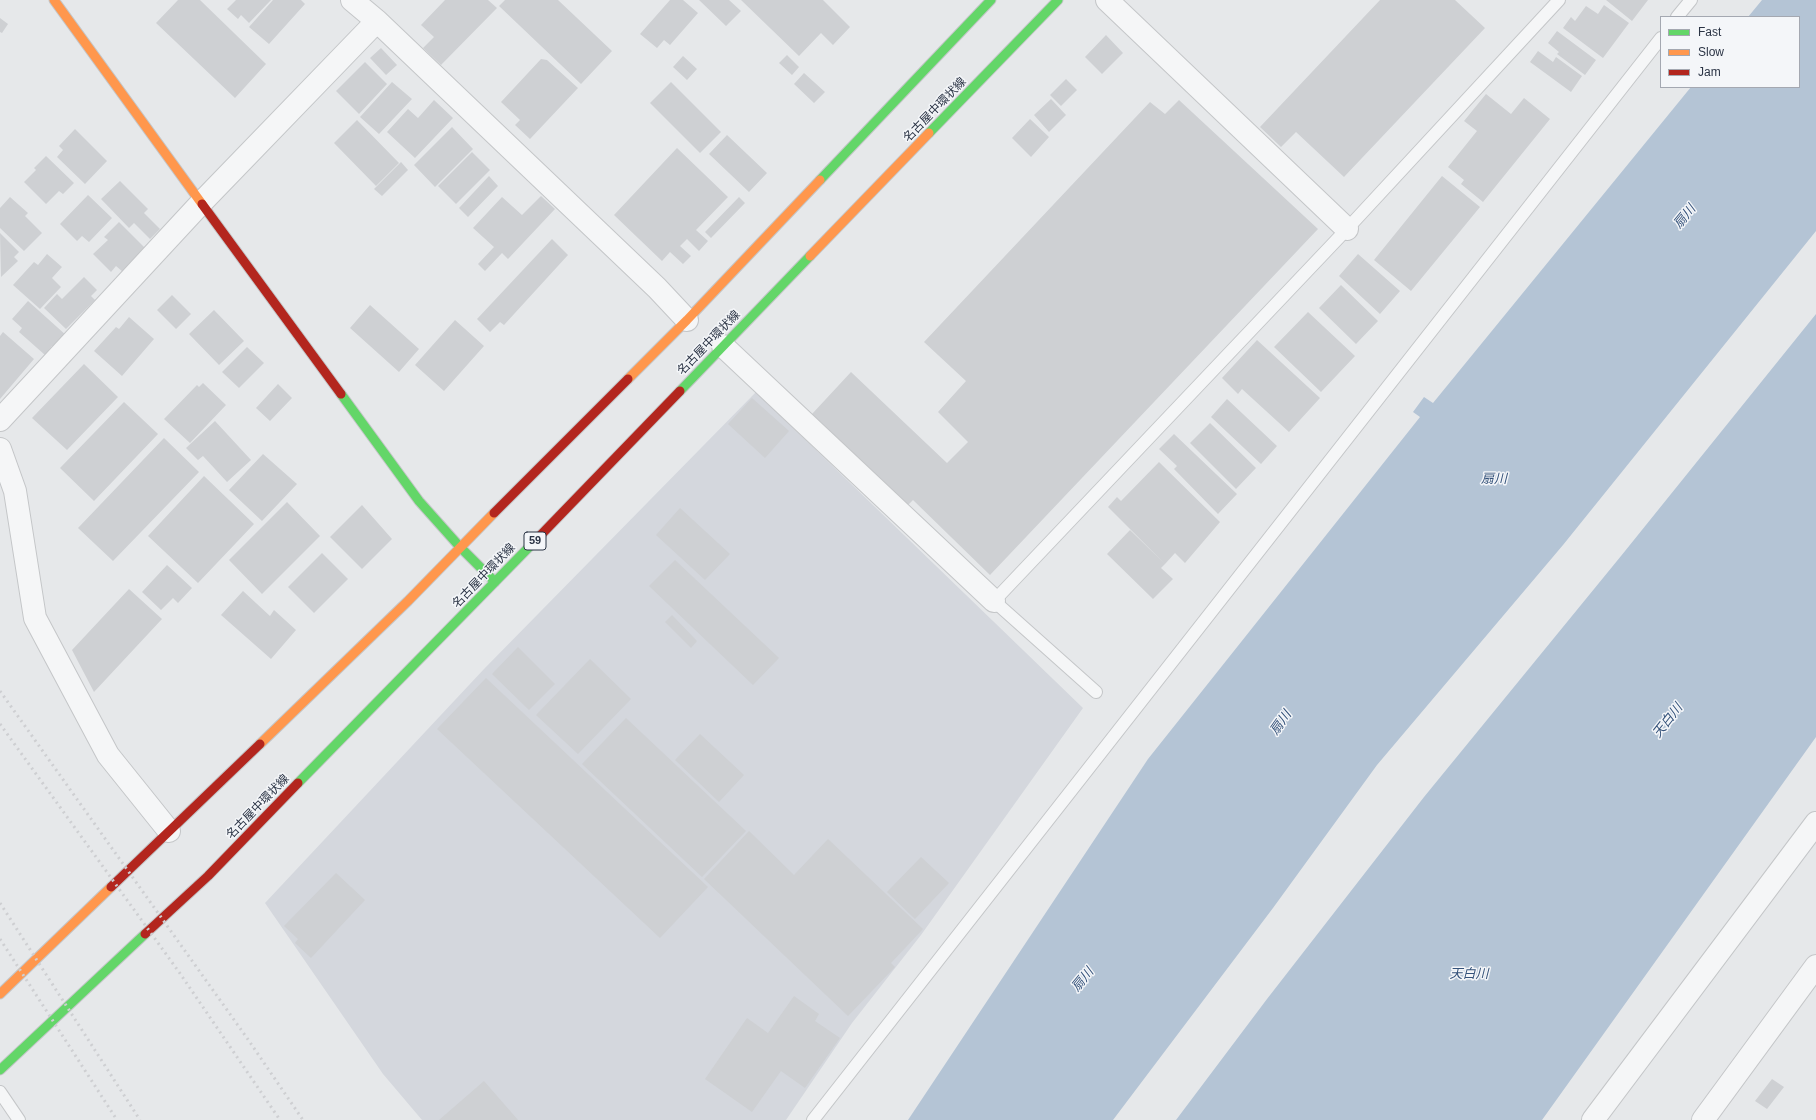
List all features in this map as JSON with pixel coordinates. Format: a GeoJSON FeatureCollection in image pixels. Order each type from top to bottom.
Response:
{"type":"FeatureCollection","features":[{"type":"Feature","properties":{"kind":"main road"},"geometry":{"type":"LineString","coordinates":[[54,0],[419,500],[460,547],[495,582]]}},
{"type":"Feature","properties":{"kind":"main road"},"geometry":{"type":"LineString","coordinates":[[0,994],[408,601],[687,320],[991,0]]}},
{"type":"Feature","properties":{"kind":"main road","name":"名古屋中環状線"},"geometry":{"type":"LineString","coordinates":[[0,1070],[208,876],[495,582],[1058,0]]}},
{"type":"Feature","properties":{"kind":"street"},"geometry":{"type":"LineString","coordinates":[[1107,0],[1347,229]]}},
{"type":"Feature","properties":{"kind":"street"},"geometry":{"type":"LineString","coordinates":[[359,2],[377,22],[657,288],[687,320]]}},
{"type":"Feature","properties":{"kind":"street"},"geometry":{"type":"LineString","coordinates":[[0,420],[202,202],[377,22]]}},
{"type":"Feature","properties":{"kind":"street"},"geometry":{"type":"LineString","coordinates":[[723,346],[994,601]]}},
{"type":"Feature","properties":{"kind":"street"},"geometry":{"type":"LineString","coordinates":[[0,449],[15,491],[35,618],[108,755],[169,831]]}},
{"type":"Feature","properties":{"kind":"street"},"geometry":{"type":"LineString","coordinates":[[1593,1120],[1816,823]]}},
{"type":"Feature","properties":{"kind":"street"},"geometry":{"type":"LineString","coordinates":[[1703,1120],[1816,966]]}},
{"type":"Feature","properties":{"kind":"lane"},"geometry":{"type":"LineString","coordinates":[[1096,692],[994,601],[1347,229],[1559,0]]}},
{"type":"Feature","properties":{"kind":"lane"},"geometry":{"type":"LineString","coordinates":[[1678,16],[1691,0]]}},
{"type":"Feature","properties":{"kind":"lane"},"geometry":{"type":"LineString","coordinates":[[813,1120],[1660,39]]}},
{"type":"Feature","properties":{"kind":"lane"},"geometry":{"type":"LineString","coordinates":[[0,1092],[18,1120]]}},
{"type":"Feature","properties":{"kind":"shaded area"},"geometry":{"type":"Polygon","coordinates":[[[756,392],[1083,708],[921,935],[852,1023],[786,1120],[422,1120],[383,1074],[265,903],[484,669],[756,392]]]}},
{"type":"Feature","properties":{"kind":"water","name":"扇川"},"geometry":{"type":"Polygon","coordinates":[[[1762,0],[1816,0],[1816,231],[1563,545],[1377,765],[1273,908],[1113,1120],[908,1120],[1148,759],[1420,417],[1413,412],[1424,397],[1433,403],[1690,88],[1800,88],[1800,16],[1749,16],[1762,0]]]}},
{"type":"Feature","properties":{"kind":"water","name":"天白川"},"geometry":{"type":"Polygon","coordinates":[[[1816,314],[1816,737],[1542,1120],[1176,1120],[1267,999],[1424,797],[1816,314]]]}},
{"type":"Feature","properties":{"kind":"building"},"geometry":{"type":"Polygon","coordinates":[[[178,0],[200,0],[266,64],[235,98],[156,23],[178,0]]]}},
{"type":"Feature","properties":{"kind":"building"},"geometry":{"type":"Polygon","coordinates":[[[236,0],[271,0],[249,23],[241,15],[238,19],[227,9],[236,0]]]}},
{"type":"Feature","properties":{"kind":"building"},"geometry":{"type":"Polygon","coordinates":[[[273,0],[301,0],[305,4],[269,44],[249,27],[273,0]]]}},
{"type":"Feature","properties":{"kind":"building"},"geometry":{"type":"Polygon","coordinates":[[[445,0],[488,0],[497,8],[441,65],[423,48],[434,37],[421,25],[445,0]]]}},
{"type":"Feature","properties":{"kind":"building"},"geometry":{"type":"Polygon","coordinates":[[[505,0],[558,0],[612,51],[581,84],[499,6],[505,0]]]}},
{"type":"Feature","properties":{"kind":"building"},"geometry":{"type":"Polygon","coordinates":[[[670,0],[683,0],[698,13],[670,45],[664,40],[657,48],[640,34],[670,0]]]}},
{"type":"Feature","properties":{"kind":"building"},"geometry":{"type":"Polygon","coordinates":[[[699,0],[729,0],[741,11],[726,26],[699,0]]]}},
{"type":"Feature","properties":{"kind":"building"},"geometry":{"type":"Polygon","coordinates":[[[741,0],[823,0],[850,27],[833,45],[821,33],[799,56],[741,0]]]}},
{"type":"Feature","properties":{"kind":"building"},"geometry":{"type":"Polygon","coordinates":[[[1380,0],[1455,0],[1485,28],[1344,177],[1296,132],[1281,147],[1260,127],[1380,0]]]}},
{"type":"Feature","properties":{"kind":"building"},"geometry":{"type":"Polygon","coordinates":[[[1606,0],[1648,0],[1632,21],[1606,0]]]}},
{"type":"Feature","properties":{"kind":"building"},"geometry":{"type":"Polygon","coordinates":[[[1604,5],[1629,23],[1603,58],[1563,28],[1571,17],[1575,21],[1586,6],[1598,14],[1604,5]]]}},
{"type":"Feature","properties":{"kind":"building"},"geometry":{"type":"Polygon","coordinates":[[[0,18],[8,24],[2,33],[0,32],[0,18]]]}},
{"type":"Feature","properties":{"kind":"building"},"geometry":{"type":"Polygon","coordinates":[[[1557,31],[1596,60],[1585,75],[1557,54],[1559,52],[1548,43],[1557,31]]]}},
{"type":"Feature","properties":{"kind":"building"},"geometry":{"type":"Polygon","coordinates":[[[1106,35],[1123,53],[1102,74],[1085,57],[1106,35]]]}},
{"type":"Feature","properties":{"kind":"building"},"geometry":{"type":"Polygon","coordinates":[[[381,48],[397,65],[386,75],[370,58],[381,48]]]}},
{"type":"Feature","properties":{"kind":"building"},"geometry":{"type":"Polygon","coordinates":[[[1538,51],[1553,62],[1556,57],[1582,76],[1571,92],[1530,62],[1538,51]]]}},
{"type":"Feature","properties":{"kind":"building"},"geometry":{"type":"Polygon","coordinates":[[[787,55],[799,67],[792,75],[779,63],[787,55]]]}},
{"type":"Feature","properties":{"kind":"building"},"geometry":{"type":"Polygon","coordinates":[[[683,56],[697,69],[687,80],[673,67],[683,56]]]}},
{"type":"Feature","properties":{"kind":"building"},"geometry":{"type":"Polygon","coordinates":[[[541,59],[547,60],[578,88],[530,139],[515,125],[520,120],[501,102],[541,59]]]}},
{"type":"Feature","properties":{"kind":"building"},"geometry":{"type":"Polygon","coordinates":[[[365,62],[387,84],[359,114],[336,91],[365,62]]]}},
{"type":"Feature","properties":{"kind":"building"},"geometry":{"type":"Polygon","coordinates":[[[804,73],[825,92],[814,103],[794,84],[804,73]]]}},
{"type":"Feature","properties":{"kind":"building"},"geometry":{"type":"Polygon","coordinates":[[[1066,79],[1077,90],[1061,106],[1050,95],[1066,79]]]}},
{"type":"Feature","properties":{"kind":"building"},"geometry":{"type":"Polygon","coordinates":[[[392,82],[412,99],[379,134],[360,117],[392,82]]]}},
{"type":"Feature","properties":{"kind":"building"},"geometry":{"type":"Polygon","coordinates":[[[671,82],[721,132],[700,153],[650,103],[671,82]]]}},
{"type":"Feature","properties":{"kind":"building"},"geometry":{"type":"Polygon","coordinates":[[[1486,94],[1511,114],[1524,98],[1550,119],[1483,202],[1461,184],[1464,180],[1448,167],[1477,131],[1464,121],[1486,94]]]}},
{"type":"Feature","properties":{"kind":"building"},"geometry":{"type":"Polygon","coordinates":[[[1051,99],[1066,115],[1049,132],[1034,115],[1051,99]]]}},
{"type":"Feature","properties":{"kind":"building"},"geometry":{"type":"Polygon","coordinates":[[[434,100],[453,118],[415,158],[387,132],[408,109],[418,118],[434,100]]]}},
{"type":"Feature","properties":{"kind":"building"},"geometry":{"type":"Polygon","coordinates":[[[1179,100],[1318,229],[990,575],[913,500],[908,505],[812,414],[851,372],[947,463],[968,442],[938,412],[966,381],[924,342],[1150,102],[1165,114],[1179,100]]]}},
{"type":"Feature","properties":{"kind":"building"},"geometry":{"type":"Polygon","coordinates":[[[1030,119],[1049,137],[1031,157],[1012,138],[1030,119]]]}},
{"type":"Feature","properties":{"kind":"building"},"geometry":{"type":"Polygon","coordinates":[[[357,120],[399,163],[376,186],[334,143],[357,120]]]}},
{"type":"Feature","properties":{"kind":"building"},"geometry":{"type":"Polygon","coordinates":[[[452,127],[473,149],[435,187],[414,165],[452,127]]]}},
{"type":"Feature","properties":{"kind":"building"},"geometry":{"type":"Polygon","coordinates":[[[75,129],[107,161],[85,184],[57,157],[63,150],[59,146],[75,129]]]}},
{"type":"Feature","properties":{"kind":"building"},"geometry":{"type":"Polygon","coordinates":[[[727,135],[767,173],[749,192],[709,154],[727,135]]]}},
{"type":"Feature","properties":{"kind":"building"},"geometry":{"type":"Polygon","coordinates":[[[677,148],[728,197],[696,230],[708,241],[699,251],[687,239],[680,246],[691,256],[683,264],[670,252],[662,261],[614,215],[677,148]]]}},
{"type":"Feature","properties":{"kind":"building"},"geometry":{"type":"Polygon","coordinates":[[[472,152],[490,170],[456,204],[438,186],[472,152]]]}},
{"type":"Feature","properties":{"kind":"building"},"geometry":{"type":"Polygon","coordinates":[[[46,156],[74,183],[63,194],[59,191],[46,204],[24,182],[36,170],[34,168],[46,156]]]}},
{"type":"Feature","properties":{"kind":"building"},"geometry":{"type":"Polygon","coordinates":[[[401,162],[408,170],[382,196],[374,189],[401,162]]]}},
{"type":"Feature","properties":{"kind":"building"},"geometry":{"type":"Polygon","coordinates":[[[489,176],[498,186],[468,217],[459,208],[489,176]]]}},
{"type":"Feature","properties":{"kind":"building"},"geometry":{"type":"Polygon","coordinates":[[[1442,176],[1480,207],[1411,291],[1374,260],[1442,176]]]}},
{"type":"Feature","properties":{"kind":"building"},"geometry":{"type":"Polygon","coordinates":[[[120,181],[148,209],[144,213],[160,229],[150,239],[134,223],[129,228],[101,199],[120,181]]]}},
{"type":"Feature","properties":{"kind":"building"},"geometry":{"type":"Polygon","coordinates":[[[88,195],[112,218],[89,242],[82,236],[77,241],[60,224],[88,195]]]}},
{"type":"Feature","properties":{"kind":"building"},"geometry":{"type":"Polygon","coordinates":[[[541,196],[555,209],[508,259],[502,253],[485,271],[478,264],[494,247],[473,228],[502,197],[522,215],[541,196]]]}},
{"type":"Feature","properties":{"kind":"building"},"geometry":{"type":"Polygon","coordinates":[[[10,197],[28,213],[25,216],[42,233],[24,251],[0,228],[0,208],[10,197]]]}},
{"type":"Feature","properties":{"kind":"building"},"geometry":{"type":"Polygon","coordinates":[[[739,197],[745,203],[711,238],[705,232],[739,197]]]}},
{"type":"Feature","properties":{"kind":"building"},"geometry":{"type":"Polygon","coordinates":[[[119,222],[146,249],[123,272],[116,266],[111,272],[93,254],[108,240],[104,237],[119,222]]]}},
{"type":"Feature","properties":{"kind":"building"},"geometry":{"type":"Polygon","coordinates":[[[0,233],[19,252],[14,257],[18,261],[1,277],[0,233]]]}},
{"type":"Feature","properties":{"kind":"building"},"geometry":{"type":"Polygon","coordinates":[[[552,239],[568,255],[504,325],[500,322],[490,332],[477,319],[552,239]]]}},
{"type":"Feature","properties":{"kind":"building"},"geometry":{"type":"Polygon","coordinates":[[[47,254],[62,267],[52,278],[61,287],[40,309],[13,285],[34,262],[38,265],[47,254]]]}},
{"type":"Feature","properties":{"kind":"building"},"geometry":{"type":"Polygon","coordinates":[[[1358,254],[1400,291],[1380,314],[1339,276],[1358,254]]]}},
{"type":"Feature","properties":{"kind":"building"},"geometry":{"type":"Polygon","coordinates":[[[84,277],[97,290],[91,296],[95,300],[66,329],[44,308],[57,294],[62,299],[84,277]]]}},
{"type":"Feature","properties":{"kind":"building"},"geometry":{"type":"Polygon","coordinates":[[[1341,285],[1378,321],[1356,344],[1319,308],[1341,285]]]}},
{"type":"Feature","properties":{"kind":"building"},"geometry":{"type":"Polygon","coordinates":[[[172,295],[191,314],[176,329],[157,310],[172,295]]]}},
{"type":"Feature","properties":{"kind":"building"},"geometry":{"type":"Polygon","coordinates":[[[28,301],[67,336],[55,349],[52,346],[45,355],[19,332],[22,328],[12,319],[28,301]]]}},
{"type":"Feature","properties":{"kind":"building"},"geometry":{"type":"Polygon","coordinates":[[[370,305],[419,349],[399,372],[350,328],[370,305]]]}},
{"type":"Feature","properties":{"kind":"building"},"geometry":{"type":"Polygon","coordinates":[[[214,310],[244,341],[219,365],[189,334],[214,310]]]}},
{"type":"Feature","properties":{"kind":"building"},"geometry":{"type":"Polygon","coordinates":[[[1308,312],[1355,356],[1321,392],[1274,347],[1308,312]]]}},
{"type":"Feature","properties":{"kind":"building"},"geometry":{"type":"Polygon","coordinates":[[[129,317],[154,339],[122,376],[94,351],[116,327],[119,329],[129,317]]]}},
{"type":"Feature","properties":{"kind":"building"},"geometry":{"type":"Polygon","coordinates":[[[455,320],[484,346],[444,391],[415,365],[455,320]]]}},
{"type":"Feature","properties":{"kind":"building"},"geometry":{"type":"Polygon","coordinates":[[[3,332],[34,359],[0,399],[0,336],[3,332]]]}},
{"type":"Feature","properties":{"kind":"building"},"geometry":{"type":"Polygon","coordinates":[[[1257,340],[1320,398],[1289,432],[1242,389],[1238,394],[1222,378],[1257,340]]]}},
{"type":"Feature","properties":{"kind":"building"},"geometry":{"type":"Polygon","coordinates":[[[247,347],[264,363],[239,388],[222,372],[247,347]]]}},
{"type":"Feature","properties":{"kind":"building"},"geometry":{"type":"Polygon","coordinates":[[[84,364],[118,397],[67,450],[32,418],[84,364]]]}},
{"type":"Feature","properties":{"kind":"building"},"geometry":{"type":"Polygon","coordinates":[[[203,383],[226,405],[190,443],[164,419],[197,385],[199,387],[203,383]]]}},
{"type":"Feature","properties":{"kind":"building"},"geometry":{"type":"Polygon","coordinates":[[[278,384],[292,398],[270,421],[256,408],[278,384]]]}},
{"type":"Feature","properties":{"kind":"building"},"geometry":{"type":"Polygon","coordinates":[[[752,398],[789,431],[765,458],[728,424],[752,398]]]}},
{"type":"Feature","properties":{"kind":"building"},"geometry":{"type":"Polygon","coordinates":[[[1227,399],[1277,446],[1261,464],[1211,417],[1227,399]]]}},
{"type":"Feature","properties":{"kind":"building"},"geometry":{"type":"Polygon","coordinates":[[[124,402],[158,434],[94,501],[60,468],[124,402]]]}},
{"type":"Feature","properties":{"kind":"building"},"geometry":{"type":"Polygon","coordinates":[[[215,421],[251,460],[227,482],[203,456],[198,460],[186,448],[215,421]]]}},
{"type":"Feature","properties":{"kind":"building"},"geometry":{"type":"Polygon","coordinates":[[[1210,423],[1256,468],[1236,489],[1190,443],[1210,423]]]}},
{"type":"Feature","properties":{"kind":"building"},"geometry":{"type":"Polygon","coordinates":[[[1174,434],[1237,494],[1218,514],[1174,469],[1177,466],[1159,449],[1174,434]]]}},
{"type":"Feature","properties":{"kind":"building"},"geometry":{"type":"Polygon","coordinates":[[[164,438],[199,472],[113,561],[78,528],[164,438]]]}},
{"type":"Feature","properties":{"kind":"building"},"geometry":{"type":"Polygon","coordinates":[[[263,454],[297,484],[262,521],[229,490],[263,454]]]}},
{"type":"Feature","properties":{"kind":"building"},"geometry":{"type":"Polygon","coordinates":[[[1159,462],[1220,522],[1185,563],[1175,553],[1165,564],[1108,507],[1117,497],[1121,501],[1159,462]]]}},
{"type":"Feature","properties":{"kind":"building"},"geometry":{"type":"Polygon","coordinates":[[[204,476],[254,524],[198,583],[148,536],[204,476]]]}},
{"type":"Feature","properties":{"kind":"building"},"geometry":{"type":"Polygon","coordinates":[[[287,502],[320,536],[262,594],[229,560],[287,502]]]}},
{"type":"Feature","properties":{"kind":"building"},"geometry":{"type":"Polygon","coordinates":[[[362,505],[392,539],[362,569],[330,537],[362,505]]]}},
{"type":"Feature","properties":{"kind":"building"},"geometry":{"type":"Polygon","coordinates":[[[680,508],[730,554],[705,580],[656,535],[680,508]]]}},
{"type":"Feature","properties":{"kind":"building"},"geometry":{"type":"Polygon","coordinates":[[[1130,530],[1165,564],[1161,568],[1173,579],[1153,599],[1107,554],[1130,530]]]}},
{"type":"Feature","properties":{"kind":"building"},"geometry":{"type":"Polygon","coordinates":[[[322,553],[348,579],[314,613],[288,587],[322,553]]]}},
{"type":"Feature","properties":{"kind":"building"},"geometry":{"type":"Polygon","coordinates":[[[675,560],[779,658],[753,685],[649,586],[675,560]]]}},
{"type":"Feature","properties":{"kind":"building"},"geometry":{"type":"Polygon","coordinates":[[[167,565],[192,588],[178,603],[173,598],[161,610],[142,592],[167,565]]]}},
{"type":"Feature","properties":{"kind":"building"},"geometry":{"type":"Polygon","coordinates":[[[129,589],[162,619],[94,692],[72,650],[129,589]]]}},
{"type":"Feature","properties":{"kind":"building"},"geometry":{"type":"Polygon","coordinates":[[[243,591],[270,616],[274,610],[296,630],[271,659],[221,615],[243,591]]]}},
{"type":"Feature","properties":{"kind":"building"},"geometry":{"type":"Polygon","coordinates":[[[672,615],[697,641],[691,648],[665,622],[672,615]]]}},
{"type":"Feature","properties":{"kind":"building"},"geometry":{"type":"Polygon","coordinates":[[[518,647],[555,684],[529,710],[492,674],[518,647]]]}},
{"type":"Feature","properties":{"kind":"building"},"geometry":{"type":"Polygon","coordinates":[[[590,659],[631,699],[578,754],[536,715],[590,659]]]}},
{"type":"Feature","properties":{"kind":"building"},"geometry":{"type":"Polygon","coordinates":[[[486,678],[708,887],[660,938],[437,729],[486,678]]]}},
{"type":"Feature","properties":{"kind":"building"},"geometry":{"type":"Polygon","coordinates":[[[626,718],[746,831],[702,877],[582,764],[626,718]]]}},
{"type":"Feature","properties":{"kind":"building"},"geometry":{"type":"Polygon","coordinates":[[[700,734],[744,775],[719,802],[675,760],[700,734]]]}},
{"type":"Feature","properties":{"kind":"building"},"geometry":{"type":"Polygon","coordinates":[[[749,831],[794,875],[828,839],[923,929],[891,963],[895,967],[848,1016],[704,879],[749,831]]]}},
{"type":"Feature","properties":{"kind":"building"},"geometry":{"type":"Polygon","coordinates":[[[921,857],[949,883],[915,919],[887,892],[921,857]]]}},
{"type":"Feature","properties":{"kind":"building"},"geometry":{"type":"Polygon","coordinates":[[[336,873],[365,900],[311,958],[295,943],[298,939],[284,926],[336,873]]]}},
{"type":"Feature","properties":{"kind":"building"},"geometry":{"type":"Polygon","coordinates":[[[794,996],[819,1014],[815,1021],[840,1038],[805,1088],[781,1071],[752,1112],[705,1079],[747,1018],[768,1033],[794,996]]]}},
{"type":"Feature","properties":{"kind":"building"},"geometry":{"type":"Polygon","coordinates":[[[1772,1079],[1784,1087],[1767,1109],[1755,1101],[1772,1079]]]}},
{"type":"Feature","properties":{"kind":"building"},"geometry":{"type":"Polygon","coordinates":[[[484,1081],[518,1120],[439,1120],[484,1081]]]}},
{"type":"Feature","properties":{"kind":"railway"},"geometry":{"type":"LineString","coordinates":[[0,691],[247,1038],[303,1120]]}},
{"type":"Feature","properties":{"kind":"railway"},"geometry":{"type":"LineString","coordinates":[[0,724],[179,972],[280,1120]]}},
{"type":"Feature","properties":{"kind":"railway"},"geometry":{"type":"LineString","coordinates":[[0,903],[140,1120]]}},
{"type":"Feature","properties":{"kind":"railway"},"geometry":{"type":"LineString","coordinates":[[0,939],[117,1120]]}},
{"type":"Feature","properties":{"kind":"traffic: fast"},"geometry":{"type":"LineString","coordinates":[[820,180],[991,0]]}},
{"type":"Feature","properties":{"kind":"traffic: fast"},"geometry":{"type":"LineString","coordinates":[[929,133],[1058,0]]}},
{"type":"Feature","properties":{"kind":"traffic: fast"},"geometry":{"type":"LineString","coordinates":[[680,391],[810,256]]}},
{"type":"Feature","properties":{"kind":"traffic: fast"},"geometry":{"type":"LineString","coordinates":[[341,394],[419,501],[460,547],[495,582]]}},
{"type":"Feature","properties":{"kind":"traffic: fast"},"geometry":{"type":"LineString","coordinates":[[298,783],[535,541]]}},
{"type":"Feature","properties":{"kind":"traffic: fast"},"geometry":{"type":"LineString","coordinates":[[0,1070],[145,934]]}},
{"type":"Feature","properties":{"kind":"traffic: slow"},"geometry":{"type":"LineString","coordinates":[[54,0],[202,204]]}},
{"type":"Feature","properties":{"kind":"traffic: slow"},"geometry":{"type":"LineString","coordinates":[[810,256],[929,133]]}},
{"type":"Feature","properties":{"kind":"traffic: slow"},"geometry":{"type":"LineString","coordinates":[[628,379],[687,320],[820,180]]}},
{"type":"Feature","properties":{"kind":"traffic: slow"},"geometry":{"type":"LineString","coordinates":[[260,744],[408,601],[494,513]]}},
{"type":"Feature","properties":{"kind":"traffic: slow"},"geometry":{"type":"LineString","coordinates":[[0,994],[111,887]]}},
{"type":"Feature","properties":{"kind":"traffic: jam"},"geometry":{"type":"LineString","coordinates":[[202,204],[341,394]]}},
{"type":"Feature","properties":{"kind":"traffic: jam"},"geometry":{"type":"LineString","coordinates":[[494,513],[628,379]]}},
{"type":"Feature","properties":{"kind":"traffic: jam"},"geometry":{"type":"LineString","coordinates":[[535,541],[680,391]]}},
{"type":"Feature","properties":{"kind":"traffic: jam"},"geometry":{"type":"LineString","coordinates":[[111,887],[260,744]]}},
{"type":"Feature","properties":{"kind":"traffic: jam"},"geometry":{"type":"LineString","coordinates":[[145,934],[208,876],[298,783]]}}]}
